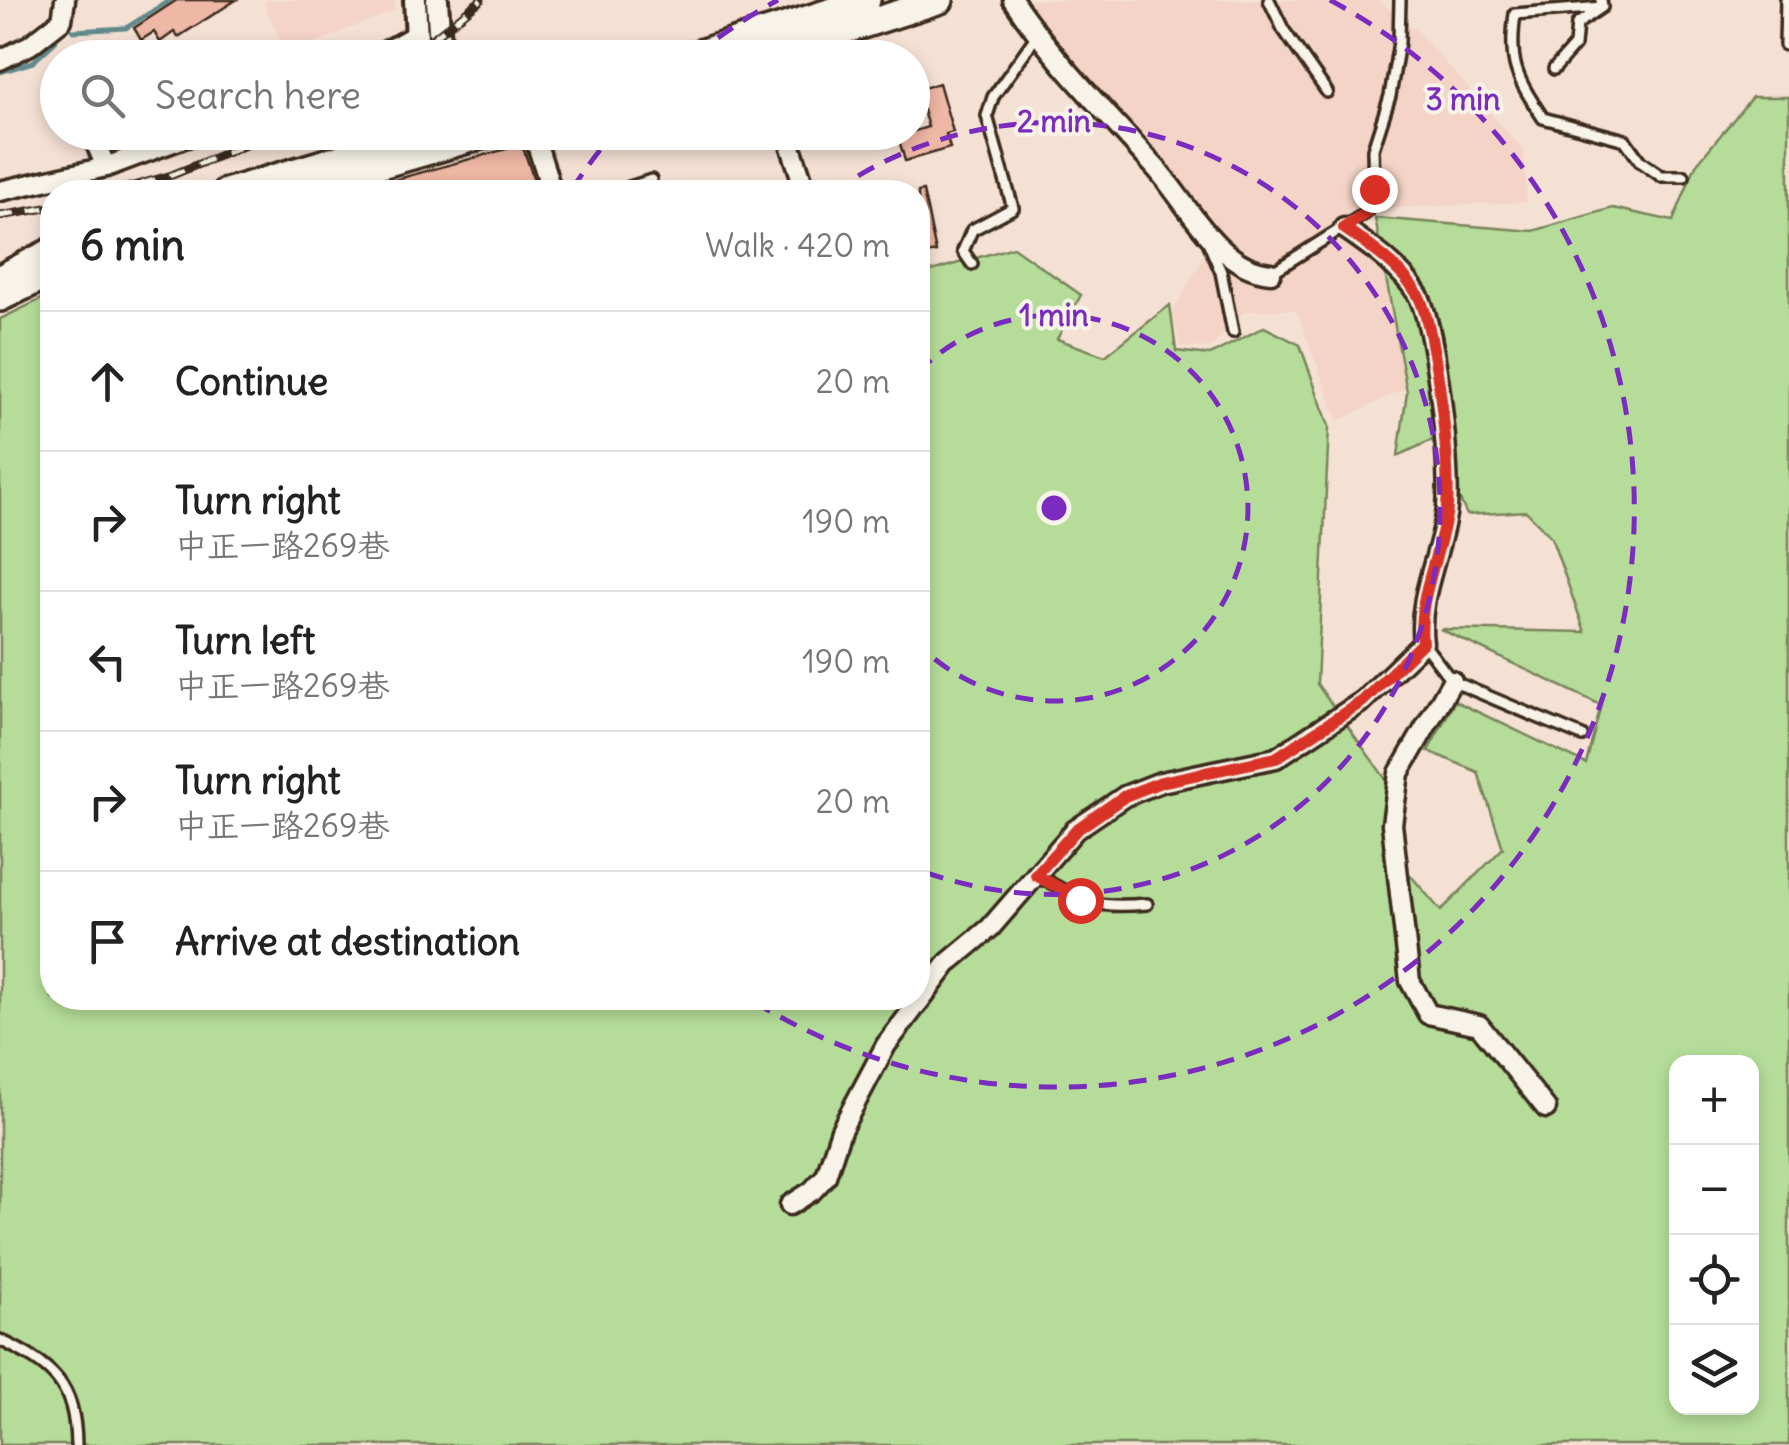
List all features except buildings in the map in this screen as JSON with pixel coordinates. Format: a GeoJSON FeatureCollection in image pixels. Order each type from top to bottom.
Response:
{"type":"FeatureCollection","features":[{"type":"Feature","properties":{"kind":"main road"},"geometry":{"type":"LineString","coordinates":[[775,40],[815,8],[867,0]]}},
{"type":"Feature","properties":{"kind":"main road"},"geometry":{"type":"LineString","coordinates":[[798,40],[914,4],[940,0]]}},
{"type":"Feature","properties":{"kind":"main road"},"geometry":{"type":"LineString","coordinates":[[270,180],[380,150]]}},
{"type":"Feature","properties":{"kind":"main road"},"geometry":{"type":"LineString","coordinates":[[329,180],[399,150]]}},
{"type":"Feature","properties":{"kind":"main road"},"geometry":{"type":"LineString","coordinates":[[0,278],[40,257]]}},
{"type":"Feature","properties":{"kind":"main road"},"geometry":{"type":"LineString","coordinates":[[0,298],[40,279]]}},
{"type":"Feature","properties":{"kind":"street"},"geometry":{"type":"LineString","coordinates":[[0,60],[30,45],[62,20],[65,0]]}},
{"type":"Feature","properties":{"kind":"street"},"geometry":{"type":"LineString","coordinates":[[414,0],[417,40]]}},
{"type":"Feature","properties":{"kind":"street"},"geometry":{"type":"LineString","coordinates":[[437,0],[440,40]]}},
{"type":"Feature","properties":{"kind":"street"},"geometry":{"type":"LineString","coordinates":[[1013,0],[1037,35],[1106,116],[1157,168],[1204,233],[1253,272],[1271,273]]}},
{"type":"Feature","properties":{"kind":"street"},"geometry":{"type":"LineString","coordinates":[[406,40],[417,34]]}},
{"type":"Feature","properties":{"kind":"street"},"geometry":{"type":"LineString","coordinates":[[99,150],[106,167]]}},
{"type":"Feature","properties":{"kind":"street"},"geometry":{"type":"LineString","coordinates":[[49,180],[106,167],[152,150]]}},
{"type":"Feature","properties":{"kind":"street"},"geometry":{"type":"LineString","coordinates":[[539,150],[548,180]]}},
{"type":"Feature","properties":{"kind":"street"},"geometry":{"type":"LineString","coordinates":[[794,150],[803,180]]}},
{"type":"Feature","properties":{"kind":"street"},"geometry":{"type":"LineString","coordinates":[[0,191],[40,182]]}},
{"type":"Feature","properties":{"kind":"street"},"geometry":{"type":"LineString","coordinates":[[930,987],[949,962],[990,928],[1076,830],[1125,796],[1161,782],[1276,758],[1363,701],[1422,643],[1420,620],[1447,512],[1444,441],[1432,336],[1418,295],[1380,254],[1344,228]]}},
{"type":"Feature","properties":{"kind":"street"},"geometry":{"type":"LineString","coordinates":[[1452,681],[1400,773],[1392,824],[1410,981],[1428,1014],[1479,1025],[1546,1108]]}},
{"type":"Feature","properties":{"kind":"street"},"geometry":{"type":"LineString","coordinates":[[790,1205],[826,1176],[841,1130],[886,1044],[912,1010]]}},
{"type":"Feature","properties":{"kind":"lane"},"geometry":{"type":"LineString","coordinates":[[1270,0],[1284,29],[1326,92]]}},
{"type":"Feature","properties":{"kind":"lane"},"geometry":{"type":"LineString","coordinates":[[1271,273],[1366,213],[1374,189],[1373,149],[1390,96],[1399,42],[1400,0]]}},
{"type":"Feature","properties":{"kind":"lane"},"geometry":{"type":"LineString","coordinates":[[1785,45],[1786,0]]}},
{"type":"Feature","properties":{"kind":"lane"},"geometry":{"type":"LineString","coordinates":[[1554,69],[1576,45],[1577,24],[1601,4]]}},
{"type":"Feature","properties":{"kind":"lane"},"geometry":{"type":"LineString","coordinates":[[1601,4],[1515,14],[1510,49],[1516,73],[1543,118],[1625,140],[1640,161],[1662,176],[1684,176]]}},
{"type":"Feature","properties":{"kind":"lane"},"geometry":{"type":"LineString","coordinates":[[972,264],[963,251],[972,230],[1013,208],[987,116],[993,97],[1037,35]]}},
{"type":"Feature","properties":{"kind":"lane"},"geometry":{"type":"LineString","coordinates":[[1204,233],[1221,272],[1232,332]]}},
{"type":"Feature","properties":{"kind":"lane"},"geometry":{"type":"LineString","coordinates":[[1422,643],[1452,681],[1582,736]]}},
{"type":"Feature","properties":{"kind":"lane"},"geometry":{"type":"LineString","coordinates":[[1036,875],[1080,900],[1107,908],[1147,904]]}},
{"type":"Feature","properties":{"kind":"lane"},"geometry":{"type":"LineString","coordinates":[[0,1340],[61,1377],[73,1408],[76,1445]]}},
{"type":"Feature","properties":{"kind":"shaded area"},"geometry":{"type":"Polygon","coordinates":[[[268,0],[395,0],[395,10],[322,40],[280,40],[264,4],[268,0]]]}},
{"type":"Feature","properties":{"kind":"shaded area"},"geometry":{"type":"Polygon","coordinates":[[[1026,0],[1378,0],[1418,32],[1524,151],[1527,202],[1351,210],[1404,313],[1416,383],[1338,421],[1296,310],[1245,311],[1211,348],[1180,347],[1173,311],[1218,232],[1126,126],[1026,0]]]}},
{"type":"Feature","properties":{"kind":"green space"},"geometry":{"type":"Polygon","coordinates":[[[1752,97],[1789,97],[1789,1445],[0,1445],[0,319],[40,300],[40,1010],[930,1010],[930,271],[1013,247],[1081,295],[1057,339],[1105,356],[1170,305],[1176,351],[1210,355],[1264,327],[1300,345],[1329,426],[1317,684],[1385,778],[1406,870],[1441,911],[1503,848],[1478,772],[1428,751],[1455,701],[1586,764],[1601,705],[1440,629],[1585,632],[1551,537],[1526,511],[1467,515],[1432,440],[1398,456],[1407,392],[1375,218],[1533,231],[1613,208],[1673,221],[1696,165],[1752,97]]]}},
{"type":"Feature","properties":{"kind":"waterway"},"geometry":{"type":"LineString","coordinates":[[73,31],[126,28],[170,0]]}},
{"type":"Feature","properties":{"kind":"waterway"},"geometry":{"type":"LineString","coordinates":[[0,72],[33,62],[40,56]]}},
{"type":"Feature","properties":{"kind":"railway"},"geometry":{"type":"LineString","coordinates":[[431,40],[481,0]]}},
{"type":"Feature","properties":{"kind":"railway"},"geometry":{"type":"LineString","coordinates":[[154,180],[233,150]]}},
{"type":"Feature","properties":{"kind":"railway"},"geometry":{"type":"LineString","coordinates":[[0,216],[40,209]]}},
{"type":"Feature","properties":{"kind":"route"},"geometry":{"type":"LineString","coordinates":[[1080,900],[1036,875],[1076,830],[1125,796],[1161,782],[1276,758],[1363,701],[1422,643],[1420,620],[1447,512],[1444,441],[1432,336],[1418,295],[1380,254],[1344,228],[1366,213],[1374,189]]}}]}
